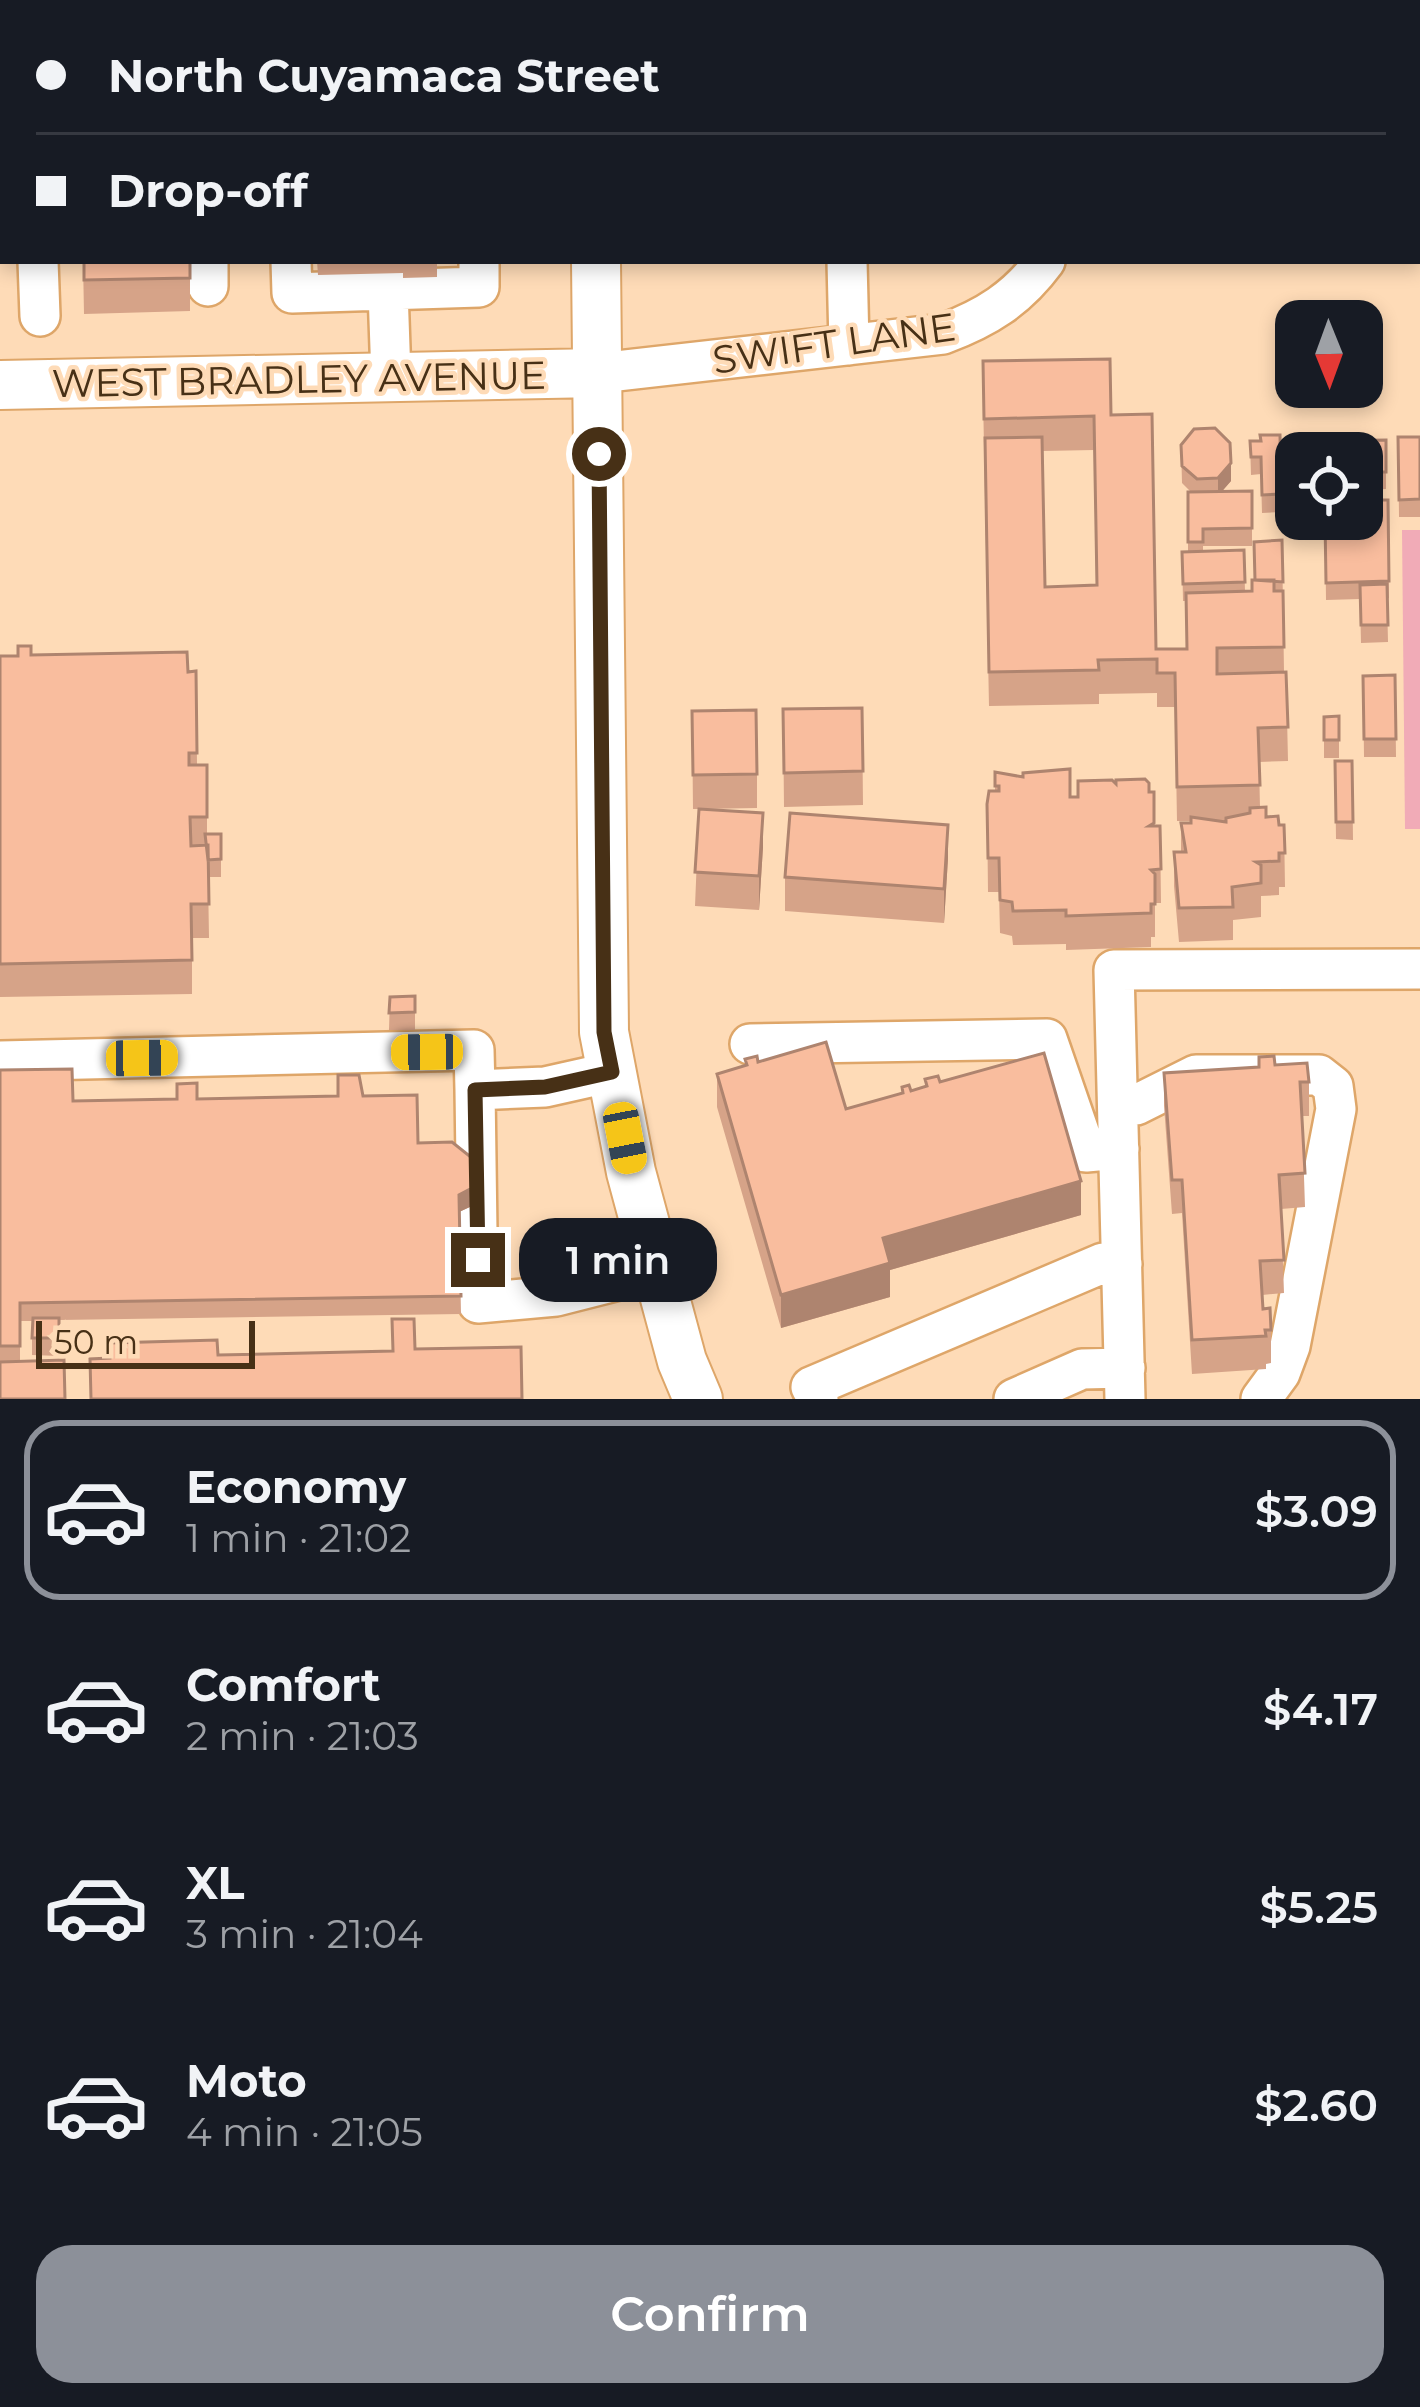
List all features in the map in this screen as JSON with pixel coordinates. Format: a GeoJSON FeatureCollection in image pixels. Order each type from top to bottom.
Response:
{"type":"FeatureCollection","features":[{"type":"Feature","properties":{"kind":"main road"},"geometry":{"type":"LineString","coordinates":[[596,264],[604,1032],[631,1172],[682,1361],[698,1399]]}},
{"type":"Feature","properties":{"kind":"main road","name":"WEST BRADLEY AVENUE"},"geometry":{"type":"LineString","coordinates":[[0,385],[599,373]]}},
{"type":"Feature","properties":{"kind":"street"},"geometry":{"type":"LineString","coordinates":[[38,264],[40,316]]}},
{"type":"Feature","properties":{"kind":"street"},"geometry":{"type":"LineString","coordinates":[[291,264],[292,292],[479,287],[479,264]]}},
{"type":"Feature","properties":{"kind":"street"},"geometry":{"type":"LineString","coordinates":[[847,264],[849,345]]}},
{"type":"Feature","properties":{"kind":"street","name":"SWIFT LANE"},"geometry":{"type":"LineString","coordinates":[[599,373],[943,334],[986,318],[1027,286],[1043,264]]}},
{"type":"Feature","properties":{"kind":"street"},"geometry":{"type":"LineString","coordinates":[[388,290],[391,377]]}},
{"type":"Feature","properties":{"kind":"street"},"geometry":{"type":"LineString","coordinates":[[1014,1399],[1082,1369],[1125,1383],[1114,970],[1420,969]]}},
{"type":"Feature","properties":{"kind":"street"},"geometry":{"type":"LineString","coordinates":[[750,1044],[1047,1040],[1086,1152],[1119,1149]]}},
{"type":"Feature","properties":{"kind":"street"},"geometry":{"type":"LineString","coordinates":[[0,1061],[474,1050],[478,1303],[556,1296],[658,1270]]}},
{"type":"Feature","properties":{"kind":"street"},"geometry":{"type":"LineString","coordinates":[[475,1090],[545,1087],[612,1072]]}},
{"type":"Feature","properties":{"kind":"street"},"geometry":{"type":"LineString","coordinates":[[1118,1103],[1136,1106],[1196,1075],[1319,1076],[1333,1086],[1336,1109],[1290,1346],[1280,1373],[1261,1399]]}},
{"type":"Feature","properties":{"kind":"street"},"geometry":{"type":"LineString","coordinates":[[818,1399],[812,1387],[1103,1263],[1122,1264]]}},
{"type":"Feature","properties":{"kind":"shaded area"},"geometry":{"type":"Polygon","coordinates":[[[1402,530],[1420,530],[1420,829],[1405,829],[1402,530]]]}},
{"type":"Feature","properties":{"kind":"building"},"geometry":{"type":"Polygon","coordinates":[[[84,264],[190,264],[190,278],[84,280],[84,264]]]}},
{"type":"Feature","properties":{"kind":"building"},"geometry":{"type":"Polygon","coordinates":[[[1110,359],[1111,415],[1152,414],[1156,649],[1187,649],[1186,593],[1252,591],[1252,580],[1274,580],[1274,591],[1283,591],[1284,647],[1217,648],[1217,674],[1286,672],[1288,727],[1258,728],[1260,785],[1177,787],[1175,673],[1157,673],[1157,659],[1098,660],[1099,670],[989,672],[985,438],[1042,437],[1045,587],[1097,585],[1094,416],[984,419],[983,361],[1110,359]]]}},
{"type":"Feature","properties":{"kind":"building"},"geometry":{"type":"Polygon","coordinates":[[[1215,428],[1230,443],[1231,463],[1218,478],[1197,479],[1182,466],[1181,445],[1194,429],[1215,428]]]}},
{"type":"Feature","properties":{"kind":"building"},"geometry":{"type":"Polygon","coordinates":[[[1260,435],[1275,435],[1275,494],[1262,495],[1261,457],[1251,457],[1250,441],[1261,441],[1260,435]]]}},
{"type":"Feature","properties":{"kind":"building"},"geometry":{"type":"Polygon","coordinates":[[[1398,437],[1420,437],[1420,499],[1399,500],[1398,437]]]}},
{"type":"Feature","properties":{"kind":"building"},"geometry":{"type":"Polygon","coordinates":[[[1386,440],[1386,472],[1383,472],[1386,440]]]}},
{"type":"Feature","properties":{"kind":"building"},"geometry":{"type":"Polygon","coordinates":[[[1252,491],[1252,528],[1203,529],[1203,542],[1188,542],[1188,492],[1252,491]]]}},
{"type":"Feature","properties":{"kind":"building"},"geometry":{"type":"Polygon","coordinates":[[[1383,500],[1388,500],[1389,581],[1326,583],[1325,540],[1383,540],[1383,500]]]}},
{"type":"Feature","properties":{"kind":"building"},"geometry":{"type":"Polygon","coordinates":[[[1282,540],[1283,582],[1255,580],[1254,542],[1282,540]]]}},
{"type":"Feature","properties":{"kind":"building"},"geometry":{"type":"Polygon","coordinates":[[[1244,550],[1245,582],[1183,584],[1182,552],[1244,550]]]}},
{"type":"Feature","properties":{"kind":"building"},"geometry":{"type":"Polygon","coordinates":[[[1387,584],[1388,625],[1361,625],[1360,585],[1387,584]]]}},
{"type":"Feature","properties":{"kind":"building"},"geometry":{"type":"Polygon","coordinates":[[[18,646],[31,646],[31,655],[187,652],[188,672],[196,671],[197,753],[189,753],[189,765],[207,765],[207,817],[190,817],[191,846],[208,845],[209,904],[191,904],[192,960],[0,964],[0,656],[18,656],[18,646]]]}},
{"type":"Feature","properties":{"kind":"building"},"geometry":{"type":"Polygon","coordinates":[[[1395,675],[1396,739],[1364,739],[1363,676],[1395,675]]]}},
{"type":"Feature","properties":{"kind":"building"},"geometry":{"type":"Polygon","coordinates":[[[862,708],[863,771],[784,773],[783,709],[862,708]]]}},
{"type":"Feature","properties":{"kind":"building"},"geometry":{"type":"Polygon","coordinates":[[[756,710],[757,774],[693,775],[692,711],[756,710]]]}},
{"type":"Feature","properties":{"kind":"building"},"geometry":{"type":"Polygon","coordinates":[[[1339,716],[1339,740],[1324,740],[1324,717],[1339,716]]]}},
{"type":"Feature","properties":{"kind":"building"},"geometry":{"type":"Polygon","coordinates":[[[1335,761],[1352,761],[1353,822],[1336,822],[1335,761]]]}},
{"type":"Feature","properties":{"kind":"building"},"geometry":{"type":"Polygon","coordinates":[[[1070,769],[1070,797],[1078,797],[1078,781],[1112,780],[1116,784],[1116,780],[1145,779],[1149,783],[1149,792],[1154,792],[1154,823],[1149,826],[1160,826],[1161,869],[1151,870],[1155,904],[1151,904],[1151,913],[1066,916],[1066,910],[1013,911],[1012,902],[1000,900],[999,858],[988,858],[989,791],[999,791],[995,772],[1023,777],[1023,773],[1070,769]]]}},
{"type":"Feature","properties":{"kind":"building"},"geometry":{"type":"Polygon","coordinates":[[[1266,807],[1266,817],[1278,816],[1279,825],[1284,825],[1285,853],[1279,853],[1279,861],[1256,862],[1261,865],[1261,883],[1232,887],[1233,907],[1179,908],[1174,852],[1186,852],[1181,823],[1191,823],[1191,817],[1226,822],[1226,818],[1250,813],[1250,808],[1266,807]]]}},
{"type":"Feature","properties":{"kind":"building"},"geometry":{"type":"Polygon","coordinates":[[[699,809],[763,813],[759,876],[695,872],[699,809]]]}},
{"type":"Feature","properties":{"kind":"building"},"geometry":{"type":"Polygon","coordinates":[[[790,813],[948,825],[944,889],[785,877],[790,813]]]}},
{"type":"Feature","properties":{"kind":"building"},"geometry":{"type":"Polygon","coordinates":[[[205,834],[221,834],[221,859],[208,860],[205,834]]]}},
{"type":"Feature","properties":{"kind":"building"},"geometry":{"type":"Polygon","coordinates":[[[415,996],[415,1012],[389,1013],[390,997],[415,996]]]}},
{"type":"Feature","properties":{"kind":"building"},"geometry":{"type":"Polygon","coordinates":[[[826,1042],[846,1109],[903,1093],[902,1087],[909,1085],[911,1091],[927,1086],[925,1079],[938,1076],[940,1082],[1044,1053],[1081,1181],[883,1238],[890,1263],[781,1295],[717,1074],[747,1065],[745,1059],[757,1056],[758,1062],[826,1042]]]}},
{"type":"Feature","properties":{"kind":"building"},"geometry":{"type":"Polygon","coordinates":[[[1274,1056],[1275,1065],[1307,1063],[1309,1082],[1300,1082],[1305,1173],[1279,1175],[1284,1260],[1260,1261],[1263,1309],[1270,1308],[1271,1330],[1265,1330],[1266,1336],[1192,1340],[1182,1180],[1172,1180],[1164,1073],[1259,1067],[1259,1057],[1274,1056]]]}},
{"type":"Feature","properties":{"kind":"building"},"geometry":{"type":"Polygon","coordinates":[[[72,1069],[73,1101],[177,1099],[177,1084],[197,1083],[197,1099],[338,1096],[338,1075],[359,1075],[363,1096],[417,1095],[418,1143],[452,1142],[472,1158],[472,1188],[459,1195],[461,1296],[20,1303],[20,1346],[0,1346],[0,1070],[72,1069]]]}},
{"type":"Feature","properties":{"kind":"building"},"geometry":{"type":"Polygon","coordinates":[[[33,1318],[59,1318],[59,1338],[32,1338],[33,1318]]]}},
{"type":"Feature","properties":{"kind":"building"},"geometry":{"type":"Polygon","coordinates":[[[392,1319],[414,1319],[415,1349],[521,1347],[522,1399],[91,1399],[90,1359],[110,1358],[110,1343],[217,1340],[218,1355],[393,1351],[392,1319]]]}},
{"type":"Feature","properties":{"kind":"building"},"geometry":{"type":"Polygon","coordinates":[[[64,1360],[65,1399],[0,1399],[0,1362],[64,1360]]]}},
{"type":"Feature","properties":{"kind":"route"},"geometry":{"type":"LineString","coordinates":[[478,1260],[475,1090],[545,1087],[612,1072],[604,1032],[599,454]]}}]}
